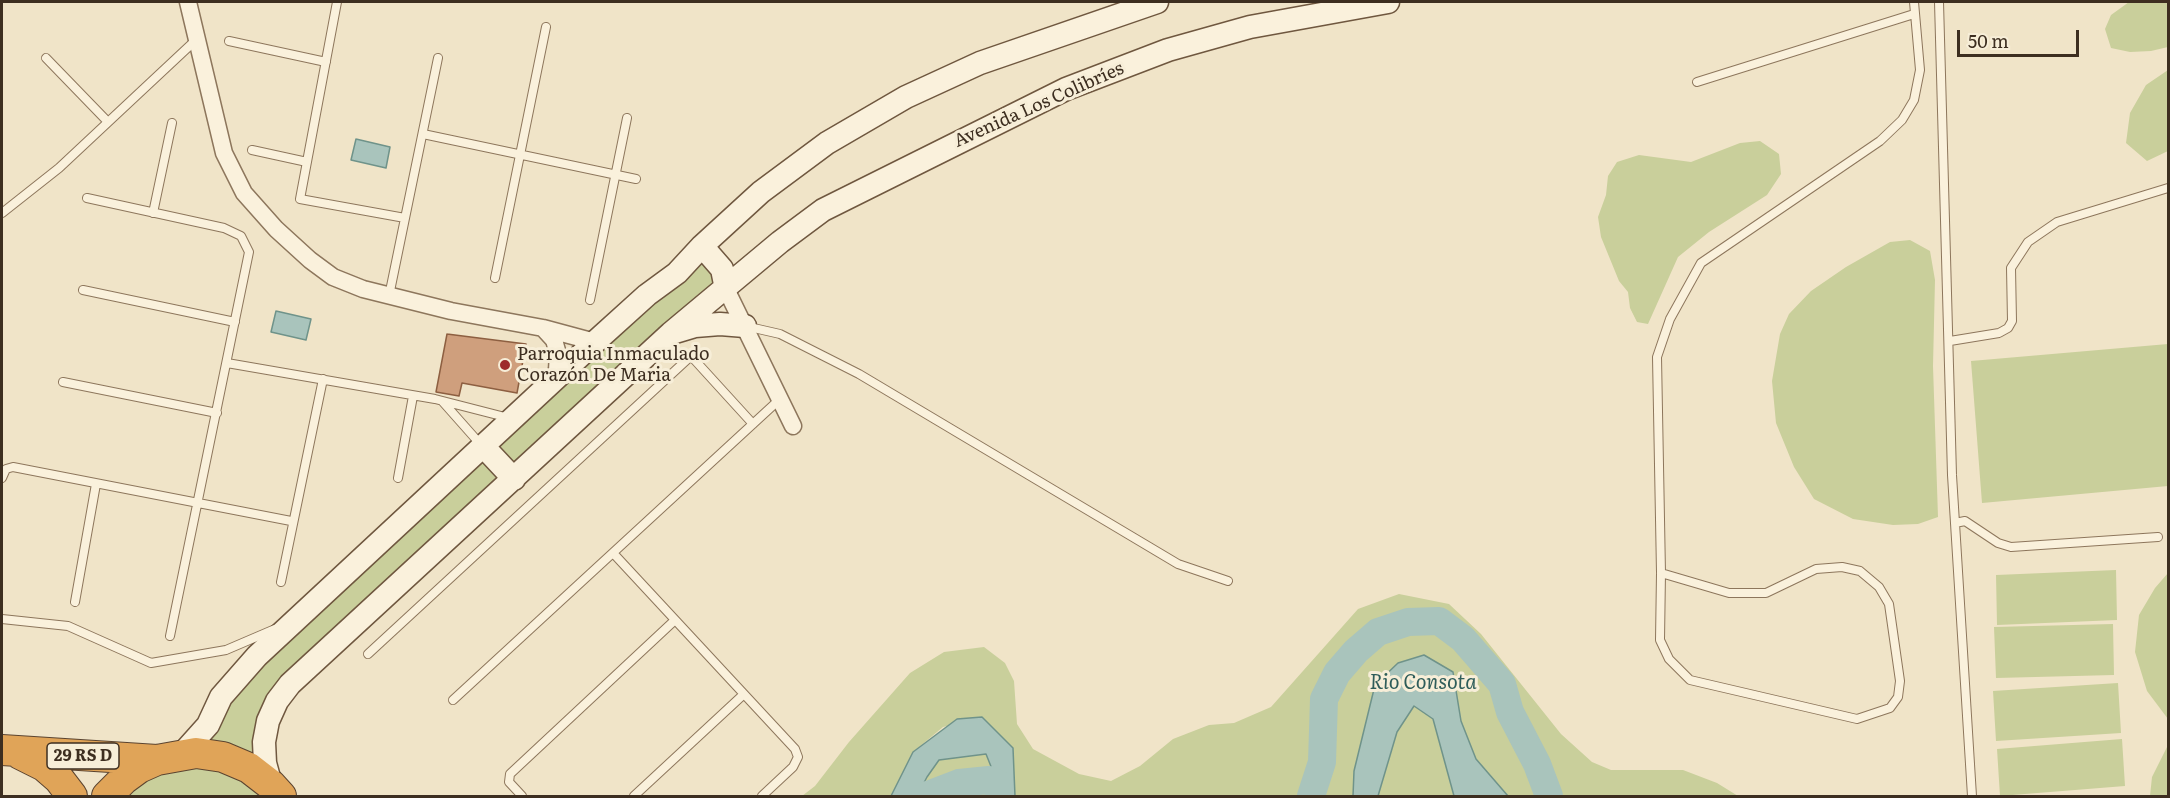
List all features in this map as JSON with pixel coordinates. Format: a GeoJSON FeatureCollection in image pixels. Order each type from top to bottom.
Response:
{"type":"FeatureCollection","features":[{"type":"Feature","properties":{"kind":"highway","name":"29 RS D"},"geometry":{"type":"LineString","coordinates":[[5,750],[169,757],[210,754],[236,762],[276,790]]}},
{"type":"Feature","properties":{"kind":"highway","name":"29 RS D"},"geometry":{"type":"LineString","coordinates":[[5,750],[44,766],[59,779],[72,796]]}},
{"type":"Feature","properties":{"kind":"highway","name":"29 RS D"},"geometry":{"type":"LineString","coordinates":[[107,796],[124,779],[169,757]]}},
{"type":"Feature","properties":{"kind":"main road"},"geometry":{"type":"LineString","coordinates":[[169,757],[208,725],[221,698],[256,657],[595,342],[647,295],[677,273],[702,246],[761,192],[827,143],[906,96],[980,63],[1157,2]]}},
{"type":"Feature","properties":{"kind":"main road","name":"Avenida Los Colibríes"},"geometry":{"type":"LineString","coordinates":[[276,790],[265,764],[264,742],[268,721],[277,701],[290,684],[671,333],[726,290],[780,242],[823,210],[1066,89],[1168,50],[1250,27],[1388,2]]}},
{"type":"Feature","properties":{"kind":"main road"},"geometry":{"type":"LineString","coordinates":[[702,246],[722,269],[726,290]]}},
{"type":"Feature","properties":{"kind":"main road"},"geometry":{"type":"LineString","coordinates":[[671,333],[704,325],[745,326]]}},
{"type":"Feature","properties":{"kind":"main road"},"geometry":{"type":"LineString","coordinates":[[483,447],[514,479]]}},
{"type":"Feature","properties":{"kind":"street"},"geometry":{"type":"LineString","coordinates":[[188,2],[199,38],[224,153],[244,194],[276,229],[333,277],[363,289],[390,296],[543,328],[595,342]]}},
{"type":"Feature","properties":{"kind":"street"},"geometry":{"type":"LineString","coordinates":[[726,290],[793,426]]}},
{"type":"Feature","properties":{"kind":"street"},"geometry":{"type":"LineString","coordinates":[[543,328],[554,340],[558,354],[557,370],[550,384]]}},
{"type":"Feature","properties":{"kind":"lane"},"geometry":{"type":"LineString","coordinates":[[337,2],[300,200],[405,218]]}},
{"type":"Feature","properties":{"kind":"lane"},"geometry":{"type":"LineString","coordinates":[[1661,573],[1728,593],[1766,593],[1816,569],[1842,567],[1860,571],[1879,587],[1889,604],[1900,681],[1898,697],[1890,708],[1857,719],[1690,680],[1669,659],[1660,640],[1657,357],[1670,319],[1701,263],[1880,141],[1902,120],[1914,100],[1920,70],[1914,2]]}},
{"type":"Feature","properties":{"kind":"lane"},"geometry":{"type":"LineString","coordinates":[[1939,2],[1955,523],[1972,796]]}},
{"type":"Feature","properties":{"kind":"lane"},"geometry":{"type":"LineString","coordinates":[[1697,82],[1914,14]]}},
{"type":"Feature","properties":{"kind":"lane"},"geometry":{"type":"LineString","coordinates":[[495,278],[518,154],[546,27]]}},
{"type":"Feature","properties":{"kind":"lane"},"geometry":{"type":"LineString","coordinates":[[2,213],[58,168],[199,38]]}},
{"type":"Feature","properties":{"kind":"lane"},"geometry":{"type":"LineString","coordinates":[[229,41],[326,62]]}},
{"type":"Feature","properties":{"kind":"lane"},"geometry":{"type":"LineString","coordinates":[[46,58],[108,122]]}},
{"type":"Feature","properties":{"kind":"lane"},"geometry":{"type":"LineString","coordinates":[[390,296],[438,58]]}},
{"type":"Feature","properties":{"kind":"lane"},"geometry":{"type":"LineString","coordinates":[[590,300],[627,118]]}},
{"type":"Feature","properties":{"kind":"lane"},"geometry":{"type":"LineString","coordinates":[[153,213],[172,123]]}},
{"type":"Feature","properties":{"kind":"lane"},"geometry":{"type":"LineString","coordinates":[[423,134],[636,179]]}},
{"type":"Feature","properties":{"kind":"lane"},"geometry":{"type":"LineString","coordinates":[[252,150],[307,162]]}},
{"type":"Feature","properties":{"kind":"lane"},"geometry":{"type":"LineString","coordinates":[[1950,341],[1999,333],[2008,328],[2012,321],[2011,268],[2028,242],[2057,222],[2169,188]]}},
{"type":"Feature","properties":{"kind":"lane"},"geometry":{"type":"LineString","coordinates":[[87,198],[224,228],[241,236],[249,252],[199,504],[170,636]]}},
{"type":"Feature","properties":{"kind":"lane"},"geometry":{"type":"LineString","coordinates":[[83,290],[235,322]]}},
{"type":"Feature","properties":{"kind":"lane"},"geometry":{"type":"LineString","coordinates":[[745,326],[780,334],[859,374],[1178,564],[1228,581]]}},
{"type":"Feature","properties":{"kind":"lane"},"geometry":{"type":"LineString","coordinates":[[368,654],[691,356],[753,424]]}},
{"type":"Feature","properties":{"kind":"lane"},"geometry":{"type":"LineString","coordinates":[[227,363],[413,396],[513,419]]}},
{"type":"Feature","properties":{"kind":"lane"},"geometry":{"type":"LineString","coordinates":[[280,582],[291,521],[323,380]]}},
{"type":"Feature","properties":{"kind":"lane"},"geometry":{"type":"LineString","coordinates":[[63,382],[217,412]]}},
{"type":"Feature","properties":{"kind":"lane"},"geometry":{"type":"LineString","coordinates":[[398,478],[413,396]]}},
{"type":"Feature","properties":{"kind":"lane"},"geometry":{"type":"LineString","coordinates":[[453,700],[780,399]]}},
{"type":"Feature","properties":{"kind":"lane"},"geometry":{"type":"LineString","coordinates":[[442,402],[483,447]]}},
{"type":"Feature","properties":{"kind":"lane"},"geometry":{"type":"LineString","coordinates":[[2,478],[6,470],[13,467],[291,521]]}},
{"type":"Feature","properties":{"kind":"lane"},"geometry":{"type":"LineString","coordinates":[[75,602],[96,484]]}},
{"type":"Feature","properties":{"kind":"lane"},"geometry":{"type":"LineString","coordinates":[[1955,523],[1965,521],[1998,543],[2011,547],[2158,537]]}},
{"type":"Feature","properties":{"kind":"lane"},"geometry":{"type":"LineString","coordinates":[[613,553],[795,749],[798,757],[793,767],[762,796]]}},
{"type":"Feature","properties":{"kind":"lane"},"geometry":{"type":"LineString","coordinates":[[2,619],[68,626],[151,663],[226,650],[290,625]]}},
{"type":"Feature","properties":{"kind":"lane"},"geometry":{"type":"LineString","coordinates":[[522,796],[509,782],[510,774],[675,620]]}},
{"type":"Feature","properties":{"kind":"lane"},"geometry":{"type":"LineString","coordinates":[[634,796],[744,694]]}},
{"type":"Feature","properties":{"kind":"green space"},"geometry":{"type":"Polygon","coordinates":[[[2129,2],[2168,2],[2168,47],[2130,52],[2111,48],[2105,29],[2111,15],[2129,2]]]}},
{"type":"Feature","properties":{"kind":"green space"},"geometry":{"type":"Polygon","coordinates":[[[2168,70],[2168,151],[2147,161],[2126,143],[2130,113],[2146,85],[2168,70]]]}},
{"type":"Feature","properties":{"kind":"green space"},"geometry":{"type":"Polygon","coordinates":[[[1760,141],[1779,154],[1781,174],[1767,195],[1709,232],[1678,257],[1648,324],[1637,322],[1630,308],[1628,292],[1619,281],[1601,237],[1598,217],[1606,195],[1608,176],[1617,162],[1639,155],[1691,162],[1740,143],[1760,141]]]}},
{"type":"Feature","properties":{"kind":"green space"},"geometry":{"type":"Polygon","coordinates":[[[1910,240],[1930,251],[1935,280],[1933,366],[1938,517],[1918,524],[1893,525],[1853,519],[1814,499],[1794,467],[1776,423],[1772,381],[1780,334],[1789,314],[1811,291],[1846,267],[1890,242],[1910,240]]]}},
{"type":"Feature","properties":{"kind":"green space"},"geometry":{"type":"Polygon","coordinates":[[[702,246],[726,279],[514,479],[268,721],[281,796],[107,796],[182,754],[221,697],[702,246]]]}},
{"type":"Feature","properties":{"kind":"green space"},"geometry":{"type":"Polygon","coordinates":[[[2168,344],[2168,486],[1982,503],[1971,361],[2168,344]]]}},
{"type":"Feature","properties":{"kind":"green space"},"geometry":{"type":"Polygon","coordinates":[[[2116,570],[2117,620],[1997,625],[1996,575],[2116,570]]]}},
{"type":"Feature","properties":{"kind":"green space"},"geometry":{"type":"Polygon","coordinates":[[[2168,573],[2168,719],[2147,691],[2135,652],[2139,615],[2155,588],[2168,573]]]}},
{"type":"Feature","properties":{"kind":"green space"},"geometry":{"type":"Polygon","coordinates":[[[1399,594],[1449,604],[1481,634],[1561,734],[1592,762],[1611,770],[1683,770],[1717,783],[1738,796],[1508,796],[1476,759],[1461,721],[1453,672],[1361,750],[1354,771],[1353,796],[1015,796],[1013,748],[982,717],[943,727],[913,752],[891,796],[802,796],[815,786],[849,742],[910,673],[944,652],[984,647],[1005,663],[1014,681],[1017,724],[1033,749],[1079,774],[1111,781],[1140,766],[1173,739],[1209,725],[1234,723],[1271,707],[1358,609],[1399,594]]]}},
{"type":"Feature","properties":{"kind":"green space"},"geometry":{"type":"Polygon","coordinates":[[[2113,624],[2114,675],[1996,678],[1994,627],[2113,624]]]}},
{"type":"Feature","properties":{"kind":"green space"},"geometry":{"type":"Polygon","coordinates":[[[2118,683],[2121,733],[1996,741],[1993,691],[2118,683]]]}},
{"type":"Feature","properties":{"kind":"green space"},"geometry":{"type":"Polygon","coordinates":[[[1414,706],[1433,719],[1454,796],[1378,796],[1397,732],[1414,706]]]}},
{"type":"Feature","properties":{"kind":"green space"},"geometry":{"type":"Polygon","coordinates":[[[2122,739],[2125,786],[2000,796],[1997,749],[2122,739]]]}},
{"type":"Feature","properties":{"kind":"green space"},"geometry":{"type":"Polygon","coordinates":[[[2168,745],[2168,796],[2150,796],[2152,777],[2168,745]]]}},
{"type":"Feature","properties":{"kind":"green space"},"geometry":{"type":"Polygon","coordinates":[[[986,754],[998,784],[997,796],[917,796],[926,777],[939,760],[986,754]]]}},
{"type":"Feature","properties":{"kind":"water"},"geometry":{"type":"Polygon","coordinates":[[[356,139],[390,147],[386,168],[351,160],[356,139]]]}},
{"type":"Feature","properties":{"kind":"water"},"geometry":{"type":"Polygon","coordinates":[[[276,311],[311,319],[306,340],[271,332],[276,311]]]}},
{"type":"Feature","properties":{"kind":"water","name":"Rio Consota"},"geometry":{"type":"Polygon","coordinates":[[[1424,655],[1453,672],[1461,721],[1476,759],[1508,796],[1454,796],[1433,719],[1414,706],[1397,732],[1378,796],[1353,796],[1354,771],[1375,685],[1398,663],[1424,655]]]}},
{"type":"Feature","properties":{"kind":"water"},"geometry":{"type":"Polygon","coordinates":[[[982,717],[1013,748],[1015,796],[997,796],[998,784],[986,754],[939,760],[917,796],[891,796],[913,752],[957,719],[982,717]]]}},
{"type":"Feature","properties":{"kind":"building"},"geometry":{"type":"Polygon","coordinates":[[[447,334],[526,344],[517,393],[462,383],[459,396],[436,392],[447,334]]]}},
{"type":"Feature","properties":{"kind":"waterway"},"geometry":{"type":"LineString","coordinates":[[1311,796],[1322,762],[1324,699],[1337,673],[1356,651],[1378,632],[1408,622],[1439,621],[1463,639],[1502,684],[1510,712],[1537,764],[1549,796]]}},
{"type":"Feature","properties":{"kind":"waterway"},"geometry":{"type":"LineString","coordinates":[[925,796],[959,783],[989,780],[998,784],[999,796]]}},
{"type":"Feature","properties":{"kind":"place","name":"Parroquia Inmaculado Corazón De Maria"},"geometry":{"type":"Point","coordinates":[505,365]}}]}
